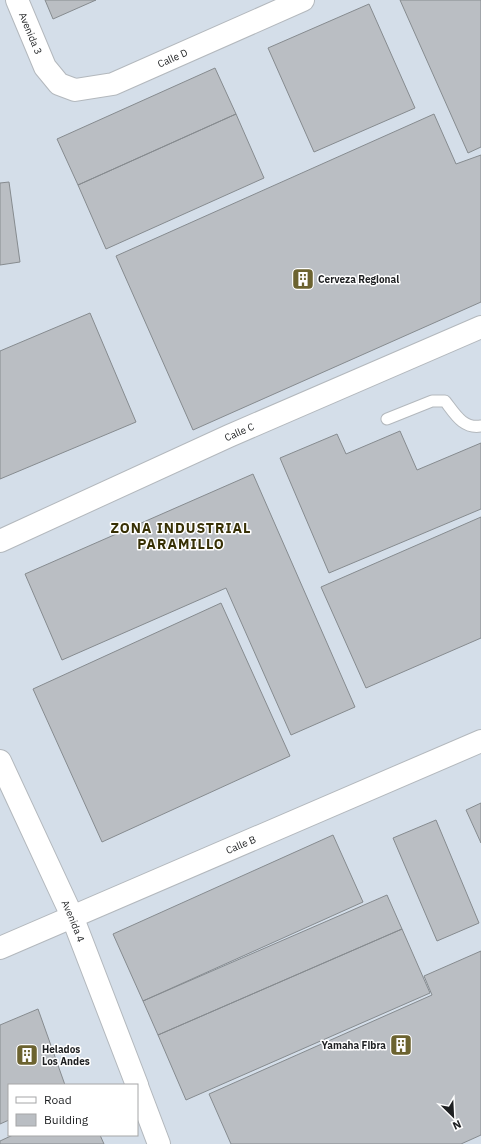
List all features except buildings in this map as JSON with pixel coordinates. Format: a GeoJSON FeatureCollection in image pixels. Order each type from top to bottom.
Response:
{"type":"FeatureCollection","features":[{"type":"Feature","properties":{"kind":"street","name":"Avenida 3"},"geometry":{"type":"LineString","coordinates":[[17,0],[45,67]]}},
{"type":"Feature","properties":{"kind":"street","name":"Calle D"},"geometry":{"type":"LineString","coordinates":[[45,67],[59,84],[75,90],[112,84],[303,0]]}},
{"type":"Feature","properties":{"kind":"street","name":"Calle C"},"geometry":{"type":"LineString","coordinates":[[0,541],[228,436],[481,327]]}},
{"type":"Feature","properties":{"kind":"street","name":"Calle B"},"geometry":{"type":"LineString","coordinates":[[0,948],[481,741]]}},
{"type":"Feature","properties":{"kind":"street","name":"Avenida 4"},"geometry":{"type":"LineString","coordinates":[[0,761],[72,916],[137,1084]]}},
{"type":"Feature","properties":{"kind":"street","name":"Avenida 4"},"geometry":{"type":"LineString","coordinates":[[138,1088],[159,1144]]}},
{"type":"Feature","properties":{"kind":"lane"},"geometry":{"type":"LineString","coordinates":[[388,419],[432,401],[445,401],[462,423],[474,427],[481,426]]}},
{"type":"Feature","properties":{"kind":"shaded area","name":"ZONA INDUSTRIAL PARAMILLO"},"geometry":{"type":"Polygon","coordinates":[[[0,0],[481,0],[481,1144],[0,1144],[0,0]]]}},
{"type":"Feature","properties":{"kind":"place","name":"Cerveza Regional"},"geometry":{"type":"Point","coordinates":[303,279]}},
{"type":"Feature","properties":{"kind":"place","name":"Yamaha Fibra"},"geometry":{"type":"Point","coordinates":[401,1045]}},
{"type":"Feature","properties":{"kind":"place","name":"Helados Los Andes"},"geometry":{"type":"Point","coordinates":[27,1055]}},
{"type":"Feature","properties":{"kind":"district","name":"ZONA INDUSTRIAL PARAMILLO"},"geometry":{"type":"Point","coordinates":[181,536]}}]}
